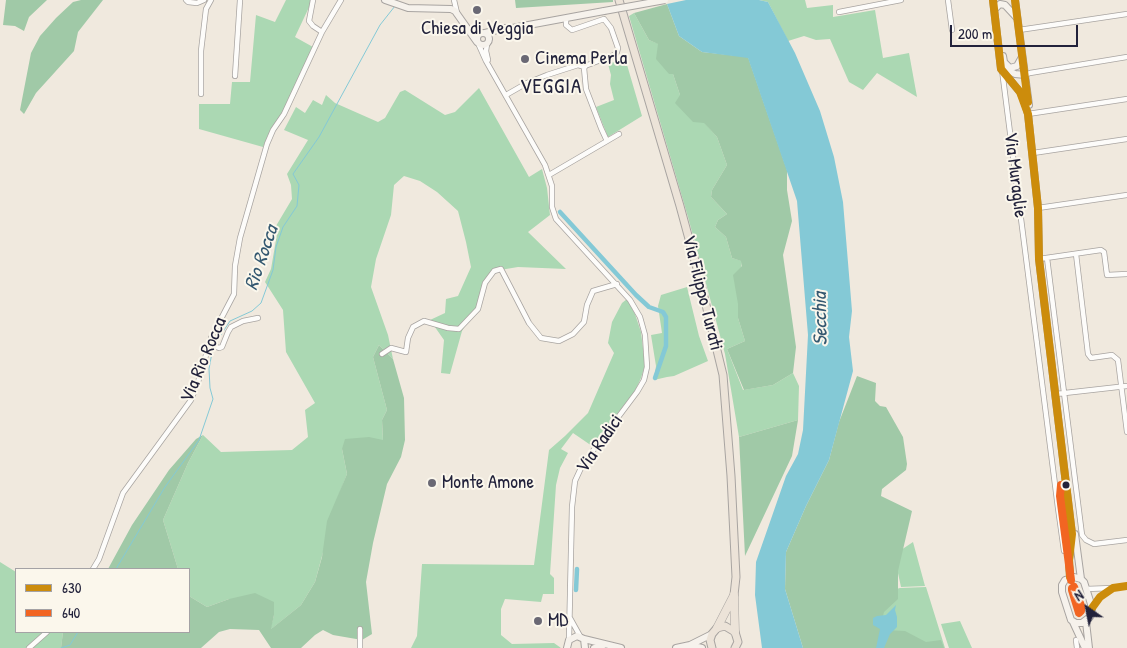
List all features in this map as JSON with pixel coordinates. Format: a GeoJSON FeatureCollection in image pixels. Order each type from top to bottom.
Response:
{"type":"FeatureCollection","features":[{"type":"Feature","properties":{"kind":"highway"},"geometry":{"type":"LineString","coordinates":[[714,631],[734,595]]}},
{"type":"Feature","properties":{"kind":"highway"},"geometry":{"type":"LineString","coordinates":[[734,595],[735,632]]}},
{"type":"Feature","properties":{"kind":"main road"},"geometry":{"type":"LineString","coordinates":[[385,0],[400,6],[426,10],[450,10],[457,13],[478,42],[484,45],[486,37]]}},
{"type":"Feature","properties":{"kind":"main road","name":"Via Filippo Turati"},"geometry":{"type":"LineString","coordinates":[[619,0],[685,225],[723,375],[731,476],[736,577],[734,595]]}},
{"type":"Feature","properties":{"kind":"main road"},"geometry":{"type":"LineString","coordinates":[[478,42],[478,35],[486,37],[507,29],[665,0]]}},
{"type":"Feature","properties":{"kind":"main road","name":"Via Muraglie"},"geometry":{"type":"LineString","coordinates":[[993,0],[1002,69]]}},
{"type":"Feature","properties":{"kind":"main road"},"geometry":{"type":"LineString","coordinates":[[1015,0],[1029,109],[1028,114]]}},
{"type":"Feature","properties":{"kind":"main road"},"geometry":{"type":"LineString","coordinates":[[994,9],[1002,4],[1017,18]]}},
{"type":"Feature","properties":{"kind":"main road"},"geometry":{"type":"LineString","coordinates":[[465,25],[486,37]]}},
{"type":"Feature","properties":{"kind":"main road"},"geometry":{"type":"LineString","coordinates":[[997,27],[1000,30],[1006,65],[1010,68],[1017,66],[1022,56]]}},
{"type":"Feature","properties":{"kind":"main road"},"geometry":{"type":"LineString","coordinates":[[999,46],[1002,63],[1005,68],[1015,74],[1025,75]]}},
{"type":"Feature","properties":{"kind":"main road"},"geometry":{"type":"LineString","coordinates":[[1002,69],[1020,92],[1028,114],[1038,208],[1039,259],[1064,459],[1066,462],[1081,579],[1092,608],[1090,617],[1086,622],[1087,648]]}},
{"type":"Feature","properties":{"kind":"main road"},"geometry":{"type":"LineString","coordinates":[[1064,459],[1062,462],[1072,534],[1070,577]]}},
{"type":"Feature","properties":{"kind":"main road"},"geometry":{"type":"LineString","coordinates":[[1081,579],[1070,577],[1065,580],[1062,588],[1068,614],[1087,648]]}},
{"type":"Feature","properties":{"kind":"main road"},"geometry":{"type":"LineString","coordinates":[[1073,622],[1086,622]]}},
{"type":"Feature","properties":{"kind":"main road"},"geometry":{"type":"LineString","coordinates":[[676,648],[690,645],[714,631],[729,627],[738,637],[736,648]]}},
{"type":"Feature","properties":{"kind":"main road"},"geometry":{"type":"LineString","coordinates":[[712,648],[710,640],[714,631]]}},
{"type":"Feature","properties":{"kind":"main road"},"geometry":{"type":"LineString","coordinates":[[567,648],[569,639],[575,636],[621,648]]}},
{"type":"Feature","properties":{"kind":"main road"},"geometry":{"type":"LineString","coordinates":[[582,638],[586,648]]}},
{"type":"Feature","properties":{"kind":"main road"},"geometry":{"type":"LineString","coordinates":[[594,648],[604,645]]}},
{"type":"Feature","properties":{"kind":"main road"},"geometry":{"type":"LineString","coordinates":[[690,645],[702,648]]}},
{"type":"Feature","properties":{"kind":"street"},"geometry":{"type":"LineString","coordinates":[[186,0],[197,3],[204,0]]}},
{"type":"Feature","properties":{"kind":"street"},"geometry":{"type":"LineString","coordinates":[[201,94],[201,51],[206,9],[211,0]]}},
{"type":"Feature","properties":{"kind":"street"},"geometry":{"type":"LineString","coordinates":[[235,76],[240,0]]}},
{"type":"Feature","properties":{"kind":"street"},"geometry":{"type":"LineString","coordinates":[[313,0],[309,21],[322,32]]}},
{"type":"Feature","properties":{"kind":"street","name":"Via Rio Rocca"},"geometry":{"type":"LineString","coordinates":[[94,568],[99,559],[123,493],[191,400],[212,346],[217,323],[234,294],[235,266],[240,238],[267,144],[273,130],[284,114],[322,32],[341,0]]}},
{"type":"Feature","properties":{"kind":"street"},"geometry":{"type":"LineString","coordinates":[[454,0],[457,13]]}},
{"type":"Feature","properties":{"kind":"street"},"geometry":{"type":"LineString","coordinates":[[839,12],[901,0]]}},
{"type":"Feature","properties":{"kind":"street"},"geometry":{"type":"LineString","coordinates":[[948,0],[952,30]]}},
{"type":"Feature","properties":{"kind":"street"},"geometry":{"type":"LineString","coordinates":[[1019,30],[1127,14]]}},
{"type":"Feature","properties":{"kind":"street"},"geometry":{"type":"LineString","coordinates":[[506,95],[527,83],[578,65],[585,67],[617,52],[618,48],[604,19],[572,30],[566,25],[566,18]]}},
{"type":"Feature","properties":{"kind":"street"},"geometry":{"type":"LineString","coordinates":[[486,37],[488,63]]}},
{"type":"Feature","properties":{"kind":"street","name":"Via Radici"},"geometry":{"type":"LineString","coordinates":[[478,42],[479,48],[536,148],[549,175],[552,186],[552,206],[556,219],[630,300],[640,317],[645,335],[647,367],[644,380],[581,468],[575,481],[572,507],[569,639]]}},
{"type":"Feature","properties":{"kind":"street"},"geometry":{"type":"LineString","coordinates":[[1025,75],[1127,57]]}},
{"type":"Feature","properties":{"kind":"street"},"geometry":{"type":"LineString","coordinates":[[585,67],[586,89],[607,141]]}},
{"type":"Feature","properties":{"kind":"street","name":"Via Muraglie"},"geometry":{"type":"LineString","coordinates":[[1002,69],[1059,518],[1064,551],[1070,551]]}},
{"type":"Feature","properties":{"kind":"street"},"geometry":{"type":"LineString","coordinates":[[1028,114],[1127,99]]}},
{"type":"Feature","properties":{"kind":"street"},"geometry":{"type":"LineString","coordinates":[[549,175],[619,134]]}},
{"type":"Feature","properties":{"kind":"street"},"geometry":{"type":"LineString","coordinates":[[1033,153],[1127,139]]}},
{"type":"Feature","properties":{"kind":"street"},"geometry":{"type":"LineString","coordinates":[[1038,208],[1127,195]]}},
{"type":"Feature","properties":{"kind":"street"},"geometry":{"type":"LineString","coordinates":[[1039,259],[1101,250],[1104,252],[1107,275],[1127,274]]}},
{"type":"Feature","properties":{"kind":"street"},"geometry":{"type":"LineString","coordinates":[[1076,254],[1088,354],[1091,358],[1112,355],[1117,358],[1127,432]]}},
{"type":"Feature","properties":{"kind":"street"},"geometry":{"type":"LineString","coordinates":[[1047,258],[1084,538],[1094,544],[1127,540]]}},
{"type":"Feature","properties":{"kind":"street"},"geometry":{"type":"LineString","coordinates":[[382,354],[391,348],[406,352],[408,338],[413,327],[424,321],[459,329],[478,309],[485,284],[494,270],[501,269],[529,323],[541,338],[559,341],[573,334],[584,322],[587,305],[593,291],[617,284]]}},
{"type":"Feature","properties":{"kind":"street"},"geometry":{"type":"LineString","coordinates":[[212,346],[222,347],[231,327],[243,321],[258,318]]}},
{"type":"Feature","properties":{"kind":"street"},"geometry":{"type":"LineString","coordinates":[[1056,394],[1127,386]]}},
{"type":"Feature","properties":{"kind":"street"},"geometry":{"type":"LineString","coordinates":[[1086,588],[1127,586]]}},
{"type":"Feature","properties":{"kind":"street"},"geometry":{"type":"LineString","coordinates":[[1092,608],[1100,598],[1113,588]]}},
{"type":"Feature","properties":{"kind":"street"},"geometry":{"type":"LineString","coordinates":[[570,618],[576,632],[582,638]]}},
{"type":"Feature","properties":{"kind":"street"},"geometry":{"type":"LineString","coordinates":[[360,629],[360,648]]}},
{"type":"Feature","properties":{"kind":"street"},"geometry":{"type":"LineString","coordinates":[[29,648],[46,633]]}},
{"type":"Feature","properties":{"kind":"street"},"geometry":{"type":"LineString","coordinates":[[1076,640],[1077,648]]}},
{"type":"Feature","properties":{"kind":"green space"},"geometry":{"type":"Polygon","coordinates":[[[6,0],[47,0],[29,17],[24,31],[15,26],[3,25],[6,0]]]}},
{"type":"Feature","properties":{"kind":"green space"},"geometry":{"type":"Polygon","coordinates":[[[103,0],[78,32],[74,51],[36,93],[24,114],[20,110],[31,53],[40,36],[56,18],[73,2],[103,0]]]}},
{"type":"Feature","properties":{"kind":"green space"},"geometry":{"type":"Polygon","coordinates":[[[286,0],[310,0],[311,3],[295,37],[313,47],[282,113],[263,147],[199,129],[199,104],[230,104],[232,82],[250,82],[256,15],[275,22],[286,0]]]}},
{"type":"Feature","properties":{"kind":"green space"},"geometry":{"type":"Polygon","coordinates":[[[515,0],[613,0],[613,2],[516,8],[515,0]]]}},
{"type":"Feature","properties":{"kind":"green space"},"geometry":{"type":"Polygon","coordinates":[[[759,0],[805,0],[807,8],[833,5],[833,17],[875,10],[883,58],[909,53],[917,97],[877,73],[863,90],[849,82],[830,39],[816,40],[804,36],[788,41],[768,2],[759,0]]]}},
{"type":"Feature","properties":{"kind":"green space"},"geometry":{"type":"Polygon","coordinates":[[[667,4],[679,36],[702,52],[748,57],[787,170],[787,190],[792,221],[783,255],[796,347],[793,373],[773,385],[744,390],[727,349],[745,341],[738,318],[738,304],[733,275],[742,266],[741,261],[732,258],[726,237],[715,227],[718,220],[727,214],[711,197],[712,190],[727,165],[717,137],[704,123],[693,122],[675,103],[680,95],[673,74],[669,74],[656,59],[658,44],[649,40],[634,13],[667,4]]]}},
{"type":"Feature","properties":{"kind":"green space"},"geometry":{"type":"Polygon","coordinates":[[[634,13],[649,40],[659,44],[673,74],[680,95],[717,137],[727,165],[712,190],[711,197],[727,214],[718,220],[715,227],[726,237],[732,258],[742,261],[738,318],[745,341],[727,349],[743,390],[773,385],[793,373],[799,386],[798,420],[739,437],[725,354],[688,217],[629,16],[634,13]]]}},
{"type":"Feature","properties":{"kind":"green space"},"geometry":{"type":"Polygon","coordinates":[[[625,58],[642,116],[608,137],[596,107],[614,100],[608,64],[625,58]]]}},
{"type":"Feature","properties":{"kind":"green space"},"geometry":{"type":"Polygon","coordinates":[[[479,88],[529,177],[542,169],[547,188],[550,215],[528,232],[566,269],[518,267],[494,271],[485,283],[478,309],[470,317],[462,331],[450,374],[441,373],[444,340],[430,320],[445,313],[446,299],[458,296],[471,267],[466,242],[458,211],[437,192],[420,181],[404,176],[394,185],[391,215],[376,259],[371,287],[388,335],[393,359],[379,345],[373,357],[387,410],[382,420],[383,441],[342,449],[347,474],[338,497],[315,582],[301,605],[270,630],[274,615],[229,599],[207,607],[190,597],[190,568],[178,568],[163,520],[188,463],[203,435],[221,452],[292,450],[308,437],[305,410],[315,403],[286,352],[283,310],[265,282],[271,269],[277,234],[276,226],[292,199],[291,185],[287,174],[308,140],[284,130],[296,107],[305,113],[313,100],[322,105],[326,95],[335,103],[378,122],[385,118],[400,92],[405,90],[445,115],[455,112],[479,88]]]}},
{"type":"Feature","properties":{"kind":"green space"},"geometry":{"type":"Polygon","coordinates":[[[687,287],[699,336],[708,361],[674,376],[654,380],[656,366],[651,335],[662,333],[658,306],[661,295],[687,287]]]}},
{"type":"Feature","properties":{"kind":"green space"},"geometry":{"type":"Polygon","coordinates":[[[627,299],[635,314],[641,332],[645,365],[635,391],[592,446],[573,433],[561,449],[568,453],[560,468],[556,485],[550,574],[554,578],[554,594],[543,594],[541,602],[505,599],[501,609],[501,635],[512,644],[554,643],[561,648],[411,648],[417,636],[422,564],[534,565],[549,450],[588,413],[614,353],[608,343],[612,322],[622,303],[627,299]]]}},
{"type":"Feature","properties":{"kind":"green space"},"geometry":{"type":"Polygon","coordinates":[[[379,345],[393,359],[404,398],[405,440],[401,457],[387,484],[366,582],[372,634],[362,640],[333,635],[323,630],[301,648],[271,648],[259,630],[230,629],[219,632],[201,648],[61,648],[63,633],[190,633],[190,597],[207,607],[229,599],[255,593],[274,602],[271,629],[301,605],[315,582],[322,557],[327,521],[347,474],[342,449],[345,439],[369,437],[383,440],[382,420],[387,410],[373,357],[379,345]]]}},
{"type":"Feature","properties":{"kind":"green space"},"geometry":{"type":"Polygon","coordinates":[[[857,376],[876,383],[875,401],[880,406],[886,407],[903,437],[907,464],[906,470],[882,489],[881,496],[912,511],[898,571],[898,599],[884,612],[881,624],[886,630],[905,631],[926,642],[941,640],[944,648],[803,648],[785,589],[786,552],[829,460],[839,422],[857,376]]]}},
{"type":"Feature","properties":{"kind":"green space"},"geometry":{"type":"Polygon","coordinates":[[[798,420],[792,456],[745,556],[739,437],[798,420]]]}},
{"type":"Feature","properties":{"kind":"green space"},"geometry":{"type":"Polygon","coordinates":[[[203,435],[188,463],[163,520],[178,568],[109,568],[132,525],[169,470],[196,439],[203,435]]]}},
{"type":"Feature","properties":{"kind":"green space"},"geometry":{"type":"Polygon","coordinates":[[[913,542],[925,586],[901,587],[896,564],[901,550],[913,542]]]}},
{"type":"Feature","properties":{"kind":"green space"},"geometry":{"type":"Polygon","coordinates":[[[0,562],[15,571],[15,633],[63,633],[61,648],[0,648],[0,562]]]}},
{"type":"Feature","properties":{"kind":"green space"},"geometry":{"type":"Polygon","coordinates":[[[926,587],[945,648],[830,648],[825,609],[900,588],[926,587]]]}},
{"type":"Feature","properties":{"kind":"green space"},"geometry":{"type":"Polygon","coordinates":[[[960,621],[972,648],[949,648],[941,624],[960,621]]]}},
{"type":"Feature","properties":{"kind":"water","name":"Secchia"},"geometry":{"type":"Polygon","coordinates":[[[686,0],[759,0],[768,2],[795,53],[820,111],[834,157],[843,202],[852,311],[849,337],[853,371],[829,460],[786,552],[785,589],[803,648],[762,648],[755,595],[756,562],[786,476],[798,454],[803,430],[808,335],[797,201],[748,58],[702,52],[679,36],[667,4],[686,0]]]}},
{"type":"Feature","properties":{"kind":"water"},"geometry":{"type":"Polygon","coordinates":[[[896,605],[897,627],[890,634],[884,648],[876,648],[880,629],[873,625],[873,618],[886,615],[896,605]]]}},
{"type":"Feature","properties":{"kind":"waterway","name":"Rio Rocca"},"geometry":{"type":"LineString","coordinates":[[215,344],[230,321],[252,311],[261,303],[273,270],[276,247],[283,227],[297,206],[299,185],[293,174],[319,137],[380,25],[395,6]]}},
{"type":"Feature","properties":{"kind":"waterway"},"geometry":{"type":"LineString","coordinates":[[560,212],[636,295],[649,307],[663,312],[666,317],[666,346],[655,378]]}},
{"type":"Feature","properties":{"kind":"waterway","name":"Rio Rocca"},"geometry":{"type":"LineString","coordinates":[[117,568],[165,487],[199,440],[213,399],[210,388],[209,369],[213,347]]}},
{"type":"Feature","properties":{"kind":"waterway"},"geometry":{"type":"LineString","coordinates":[[576,590],[577,569]]}},
{"type":"Feature","properties":{"kind":"waterway","name":"Rio Rocca"},"geometry":{"type":"LineString","coordinates":[[61,648],[70,645],[77,633]]}},
{"type":"Feature","properties":{"kind":"transit line","name":"630"},"geometry":{"type":"LineString","coordinates":[[993,0],[1001,69],[1020,92],[1028,114],[1038,208],[1039,259],[1072,534],[1069,560],[1070,577]]}},
{"type":"Feature","properties":{"kind":"transit line","name":"630"},"geometry":{"type":"LineString","coordinates":[[1015,0],[1028,102]]}},
{"type":"Feature","properties":{"kind":"transit line","name":"640"},"geometry":{"type":"LineString","coordinates":[[1061,485],[1060,496],[1071,580]]}},
{"type":"Feature","properties":{"kind":"transit line","name":"630"},"geometry":{"type":"LineString","coordinates":[[1092,608],[1100,597],[1113,588],[1127,586]]}},
{"type":"Feature","properties":{"kind":"transit line","name":"640"},"geometry":{"type":"LineString","coordinates":[[1074,587],[1081,606],[1079,613],[1072,590],[1074,587]]}},
{"type":"Feature","properties":{"kind":"place","name":"Chiesa di Veggia"},"geometry":{"type":"Point","coordinates":[477,10]}},
{"type":"Feature","properties":{"kind":"place","name":"Cinema Perla"},"geometry":{"type":"Point","coordinates":[525,59]}},
{"type":"Feature","properties":{"kind":"place","name":"Monte Amone"},"geometry":{"type":"Point","coordinates":[432,483]}},
{"type":"Feature","properties":{"kind":"place","name":"MD"},"geometry":{"type":"Point","coordinates":[538,621]}},
{"type":"Feature","properties":{"kind":"district","name":"VEGGIA"},"geometry":{"type":"Point","coordinates":[551,87]}}]}
